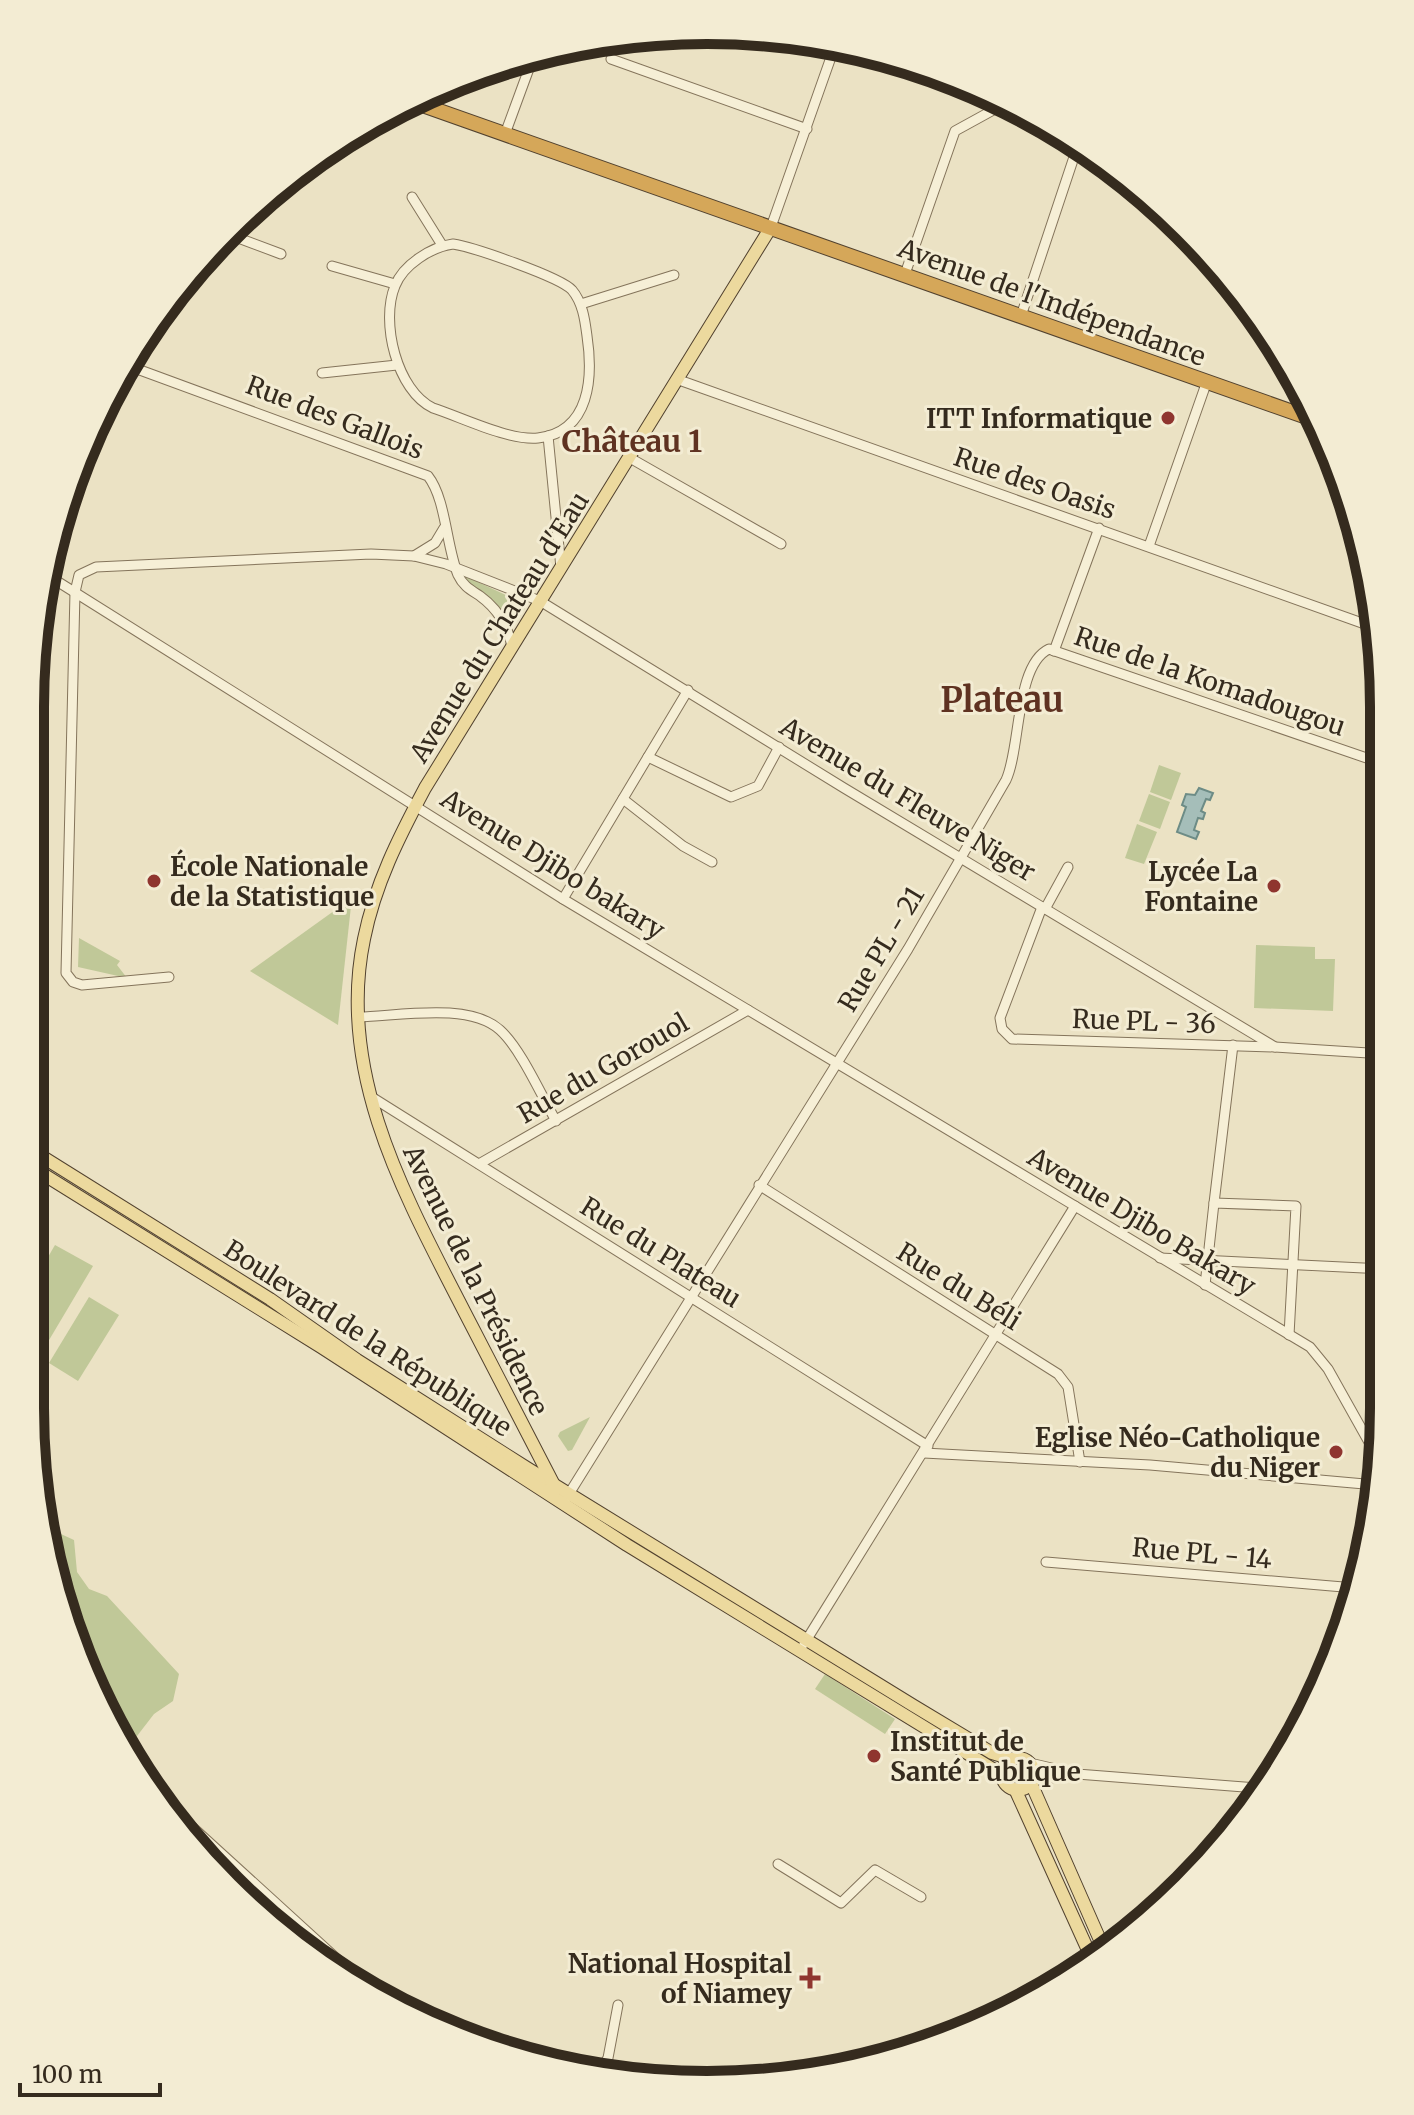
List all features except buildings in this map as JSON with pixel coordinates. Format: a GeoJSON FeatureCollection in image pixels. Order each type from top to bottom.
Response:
{"type":"FeatureCollection","features":[{"type":"Feature","properties":{"kind":"highway","name":"Avenue de l'Indépendance"},"geometry":{"type":"LineString","coordinates":[[427,106],[1303,416]]}},
{"type":"Feature","properties":{"kind":"main road","name":"Avenue du Chateau d'Eau"},"geometry":{"type":"LineString","coordinates":[[416,805],[771,227]]}},
{"type":"Feature","properties":{"kind":"main road","name":"Avenue de la Présidence"},"geometry":{"type":"LineString","coordinates":[[416,805],[389,856],[363,941],[359,1017],[370,1096],[387,1155],[410,1206],[560,1494]]}},
{"type":"Feature","properties":{"kind":"main road","name":"Boulevard de la République"},"geometry":{"type":"LineString","coordinates":[[44,1158],[218,1268],[354,1365],[803,1644],[1001,1774]]}},
{"type":"Feature","properties":{"kind":"main road","name":"Boulevard de la République"},"geometry":{"type":"LineString","coordinates":[[44,1174],[211,1279],[267,1305]]}},
{"type":"Feature","properties":{"kind":"main road"},"geometry":{"type":"LineString","coordinates":[[63,1186],[71,1174]]}},
{"type":"Feature","properties":{"kind":"main road"},"geometry":{"type":"LineString","coordinates":[[211,1279],[218,1268]]}},
{"type":"Feature","properties":{"kind":"main road","name":"Boulevard de la République"},"geometry":{"type":"LineString","coordinates":[[803,1644],[992,1753],[1012,1759]]}},
{"type":"Feature","properties":{"kind":"main road"},"geometry":{"type":"LineString","coordinates":[[1088,1950],[1015,1789],[1004,1782],[1001,1774],[1012,1759],[1021,1758],[1030,1763],[1034,1772],[1031,1782],[1101,1941]]}},
{"type":"Feature","properties":{"kind":"main road"},"geometry":{"type":"LineString","coordinates":[[1015,1789],[1031,1782]]}},
{"type":"Feature","properties":{"kind":"street"},"geometry":{"type":"LineString","coordinates":[[771,227],[832,56]]}},
{"type":"Feature","properties":{"kind":"street"},"geometry":{"type":"LineString","coordinates":[[611,59],[807,129]]}},
{"type":"Feature","properties":{"kind":"street"},"geometry":{"type":"LineString","coordinates":[[505,134],[529,69]]}},
{"type":"Feature","properties":{"kind":"street"},"geometry":{"type":"LineString","coordinates":[[905,274],[955,131],[995,110]]}},
{"type":"Feature","properties":{"kind":"street"},"geometry":{"type":"LineString","coordinates":[[1021,316],[1074,156]]}},
{"type":"Feature","properties":{"kind":"street"},"geometry":{"type":"LineString","coordinates":[[412,197],[442,245]]}},
{"type":"Feature","properties":{"kind":"street"},"geometry":{"type":"LineString","coordinates":[[238,238],[281,254]]}},
{"type":"Feature","properties":{"kind":"street"},"geometry":{"type":"LineString","coordinates":[[442,245],[462,245],[558,281],[574,293],[581,304],[590,353],[590,391],[580,412],[548,436],[521,438],[433,408],[411,392],[397,365],[392,321],[395,284],[409,268],[442,245]]}},
{"type":"Feature","properties":{"kind":"street"},"geometry":{"type":"LineString","coordinates":[[332,266],[395,284]]}},
{"type":"Feature","properties":{"kind":"street"},"geometry":{"type":"LineString","coordinates":[[581,304],[674,275]]}},
{"type":"Feature","properties":{"kind":"street"},"geometry":{"type":"LineString","coordinates":[[322,373],[397,365]]}},
{"type":"Feature","properties":{"kind":"street","name":"Rue des Gallois"},"geometry":{"type":"LineString","coordinates":[[137,369],[415,468],[434,484],[456,568],[467,588],[487,601],[502,619],[512,648]]}},
{"type":"Feature","properties":{"kind":"street","name":"Rue des Oasis"},"geometry":{"type":"LineString","coordinates":[[679,380],[1364,624]]}},
{"type":"Feature","properties":{"kind":"street"},"geometry":{"type":"LineString","coordinates":[[1149,546],[1206,384]]}},
{"type":"Feature","properties":{"kind":"street"},"geometry":{"type":"LineString","coordinates":[[548,436],[561,569]]}},
{"type":"Feature","properties":{"kind":"street"},"geometry":{"type":"LineString","coordinates":[[630,458],[781,544]]}},
{"type":"Feature","properties":{"kind":"street"},"geometry":{"type":"LineString","coordinates":[[414,556],[435,543],[444,528]]}},
{"type":"Feature","properties":{"kind":"street","name":"Rue de la Komadougou"},"geometry":{"type":"LineString","coordinates":[[1099,528],[1054,651],[1370,759]]}},
{"type":"Feature","properties":{"kind":"street","name":"Avenue du Fleuve Niger"},"geometry":{"type":"LineString","coordinates":[[75,592],[79,575],[96,567],[371,554],[414,556],[456,568],[540,601],[1275,1047],[1370,1053]]}},
{"type":"Feature","properties":{"kind":"street","name":"Avenue Djibo bakary"},"geometry":{"type":"LineString","coordinates":[[57,581],[563,899],[837,1062]]}},
{"type":"Feature","properties":{"kind":"street"},"geometry":{"type":"LineString","coordinates":[[75,592],[66,973],[73,982],[82,985],[169,977]]}},
{"type":"Feature","properties":{"kind":"street","name":"Rue PL - 21"},"geometry":{"type":"LineString","coordinates":[[560,1494],[837,1062],[961,858],[1010,772],[1019,707],[1035,663],[1045,651],[1054,651]]}},
{"type":"Feature","properties":{"kind":"street"},"geometry":{"type":"LineString","coordinates":[[563,899],[688,690]]}},
{"type":"Feature","properties":{"kind":"street"},"geometry":{"type":"LineString","coordinates":[[648,757],[731,797],[758,786],[779,747]]}},
{"type":"Feature","properties":{"kind":"street"},"geometry":{"type":"LineString","coordinates":[[623,799],[712,862]]}},
{"type":"Feature","properties":{"kind":"street"},"geometry":{"type":"LineString","coordinates":[[1044,908],[1068,867]]}},
{"type":"Feature","properties":{"kind":"street","name":"Rue PL - 36"},"geometry":{"type":"LineString","coordinates":[[1044,908],[1000,1018],[1002,1029],[1012,1039],[1275,1047]]}},
{"type":"Feature","properties":{"kind":"street","name":"Rue du Gorouol"},"geometry":{"type":"LineString","coordinates":[[479,1164],[748,1010]]}},
{"type":"Feature","properties":{"kind":"street"},"geometry":{"type":"LineString","coordinates":[[359,1017],[460,1013],[483,1019],[502,1032],[556,1121]]}},
{"type":"Feature","properties":{"kind":"street"},"geometry":{"type":"LineString","coordinates":[[1205,1285],[1233,1045]]}},
{"type":"Feature","properties":{"kind":"street","name":"Avenue Djibo Bakary"},"geometry":{"type":"LineString","coordinates":[[837,1062],[1310,1347],[1328,1369],[1369,1443]]}},
{"type":"Feature","properties":{"kind":"street","name":"Rue du Plateau"},"geometry":{"type":"LineString","coordinates":[[370,1096],[689,1296],[926,1450],[1365,1484]]}},
{"type":"Feature","properties":{"kind":"street","name":"Rue du Béli"},"geometry":{"type":"LineString","coordinates":[[759,1185],[1066,1381],[1080,1462]]}},
{"type":"Feature","properties":{"kind":"street"},"geometry":{"type":"LineString","coordinates":[[1214,1203],[1296,1206],[1289,1335]]}},
{"type":"Feature","properties":{"kind":"street"},"geometry":{"type":"LineString","coordinates":[[803,1644],[1075,1206]]}},
{"type":"Feature","properties":{"kind":"street"},"geometry":{"type":"LineString","coordinates":[[1160,1258],[1370,1268]]}},
{"type":"Feature","properties":{"kind":"street","name":"Rue PL - 14"},"geometry":{"type":"LineString","coordinates":[[1046,1562],[1345,1587]]}},
{"type":"Feature","properties":{"kind":"street"},"geometry":{"type":"LineString","coordinates":[[1030,1763],[1077,1774],[1250,1787]]}},
{"type":"Feature","properties":{"kind":"street"},"geometry":{"type":"LineString","coordinates":[[1031,1782],[1077,1774]]}},
{"type":"Feature","properties":{"kind":"street"},"geometry":{"type":"LineString","coordinates":[[198,1832],[331,1954]]}},
{"type":"Feature","properties":{"kind":"street"},"geometry":{"type":"LineString","coordinates":[[778,1864],[841,1903],[875,1870],[921,1897]]}},
{"type":"Feature","properties":{"kind":"street"},"geometry":{"type":"LineString","coordinates":[[605,2063],[618,2005]]}},
{"type":"Feature","properties":{"kind":"green space"},"geometry":{"type":"Polygon","coordinates":[[[465,576],[527,605],[513,627],[500,610],[463,580],[465,576]]]}},
{"type":"Feature","properties":{"kind":"green space"},"geometry":{"type":"Polygon","coordinates":[[[1159,765],[1181,773],[1171,800],[1150,792],[1159,765]]]}},
{"type":"Feature","properties":{"kind":"green space"},"geometry":{"type":"Polygon","coordinates":[[[1149,794],[1170,802],[1160,829],[1139,821],[1149,794]]]}},
{"type":"Feature","properties":{"kind":"green space"},"geometry":{"type":"Polygon","coordinates":[[[1137,824],[1157,832],[1144,864],[1125,858],[1137,824]]]}},
{"type":"Feature","properties":{"kind":"green space"},"geometry":{"type":"Polygon","coordinates":[[[345,903],[351,906],[338,1025],[250,971],[345,903]]]}},
{"type":"Feature","properties":{"kind":"green space"},"geometry":{"type":"Polygon","coordinates":[[[79,938],[120,961],[117,965],[127,978],[78,967],[79,938]]]}},
{"type":"Feature","properties":{"kind":"green space"},"geometry":{"type":"Polygon","coordinates":[[[1256,945],[1315,947],[1315,959],[1335,959],[1333,1011],[1254,1008],[1256,945]]]}},
{"type":"Feature","properties":{"kind":"green space"},"geometry":{"type":"Polygon","coordinates":[[[55,1245],[93,1266],[44,1349],[44,1264],[55,1245]]]}},
{"type":"Feature","properties":{"kind":"green space"},"geometry":{"type":"Polygon","coordinates":[[[89,1297],[119,1315],[78,1381],[49,1363],[89,1297]]]}},
{"type":"Feature","properties":{"kind":"green space"},"geometry":{"type":"Polygon","coordinates":[[[590,1417],[572,1450],[568,1451],[558,1436],[560,1432],[590,1417]]]}},
{"type":"Feature","properties":{"kind":"green space"},"geometry":{"type":"Polygon","coordinates":[[[56,1532],[74,1540],[77,1572],[89,1589],[107,1596],[179,1674],[173,1701],[154,1714],[133,1741],[94,1662],[67,1580],[56,1532]]]}},
{"type":"Feature","properties":{"kind":"green space"},"geometry":{"type":"Polygon","coordinates":[[[825,1674],[895,1719],[885,1734],[815,1689],[825,1674]]]}},
{"type":"Feature","properties":{"kind":"water"},"geometry":{"type":"Polygon","coordinates":[[[1199,788],[1213,793],[1210,800],[1206,799],[1201,811],[1205,813],[1203,819],[1198,818],[1194,830],[1199,832],[1196,839],[1177,832],[1186,807],[1182,805],[1186,794],[1195,795],[1199,788]]]}},
{"type":"Feature","properties":{"kind":"place","name":"ITT Informatique"},"geometry":{"type":"Point","coordinates":[1168,418]}},
{"type":"Feature","properties":{"kind":"place","name":"École Nationale de la Statistique"},"geometry":{"type":"Point","coordinates":[154,881]}},
{"type":"Feature","properties":{"kind":"place","name":"Lycée La Fontaine"},"geometry":{"type":"Point","coordinates":[1274,886]}},
{"type":"Feature","properties":{"kind":"place","name":"Eglise Néo-Catholique du Niger"},"geometry":{"type":"Point","coordinates":[1336,1452]}},
{"type":"Feature","properties":{"kind":"place","name":"Institut de Santé Publique"},"geometry":{"type":"Point","coordinates":[874,1756]}},
{"type":"Feature","properties":{"kind":"place","name":"National Hospital of Niamey"},"geometry":{"type":"Point","coordinates":[810,1978]}},
{"type":"Feature","properties":{"kind":"district","name":"Château 1"},"geometry":{"type":"Point","coordinates":[632,441]}},
{"type":"Feature","properties":{"kind":"district","name":"Plateau"},"geometry":{"type":"Point","coordinates":[1002,700]}}]}
